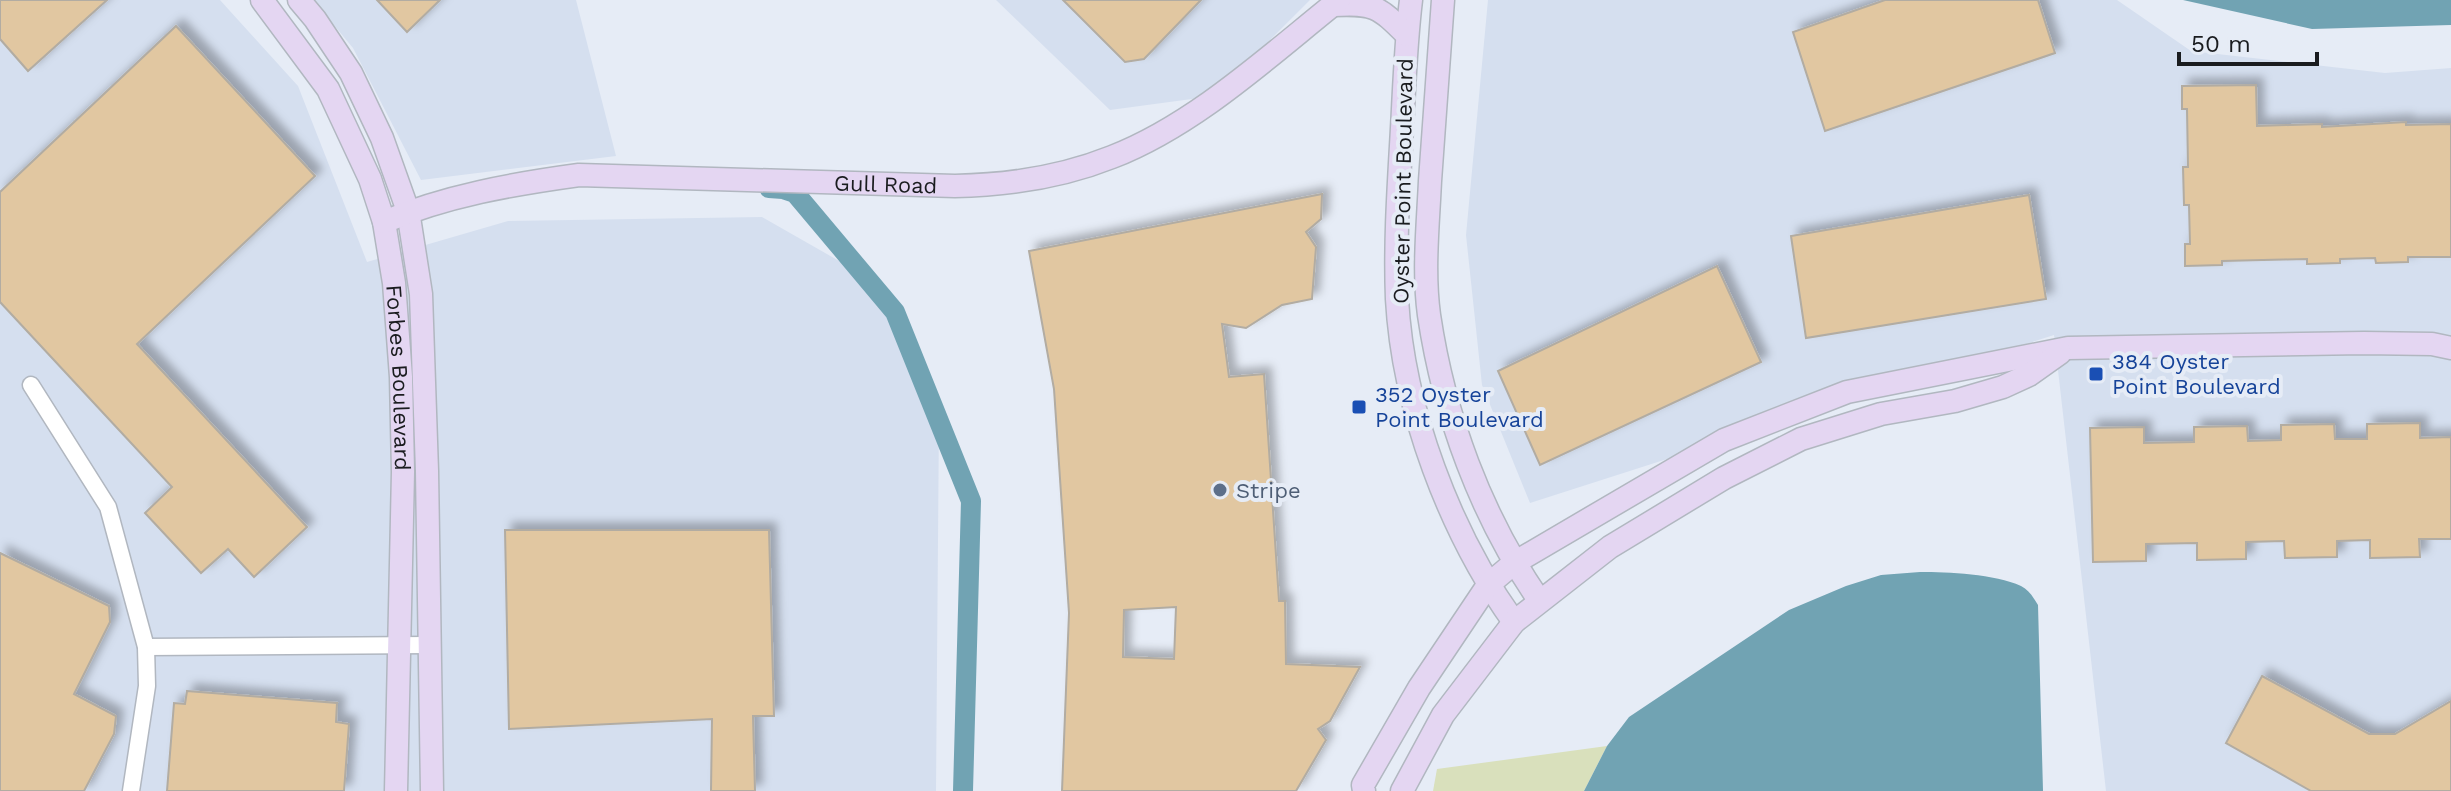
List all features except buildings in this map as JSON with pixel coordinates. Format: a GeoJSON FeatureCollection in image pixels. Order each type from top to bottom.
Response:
{"type":"FeatureCollection","features":[{"type":"Feature","properties":{"kind":"street","name":"Forbes Boulevard"},"geometry":{"type":"LineString","coordinates":[[262,0],[328,89],[370,179],[384,222],[394,283],[401,377],[403,472],[396,791]]}},
{"type":"Feature","properties":{"kind":"street","name":"Forbes Boulevard"},"geometry":{"type":"LineString","coordinates":[[299,0],[351,73],[382,138],[408,211],[421,294],[432,791]]}},
{"type":"Feature","properties":{"kind":"street","name":"Oyster Point Boulevard"},"geometry":{"type":"LineString","coordinates":[[1411,0],[1397,266],[1397,301],[1406,367],[1439,486],[1488,585],[1514,622]]}},
{"type":"Feature","properties":{"kind":"street","name":"Oyster Point Boulevard"},"geometry":{"type":"LineString","coordinates":[[1443,0],[1427,238],[1429,313],[1444,388],[1475,483],[1514,563],[1539,600]]}},
{"type":"Feature","properties":{"kind":"street","name":"Gull Road"},"geometry":{"type":"LineString","coordinates":[[384,222],[408,211],[523,183],[579,175],[955,186],[1033,180],[1113,157],[1183,120],[1336,2]]}},
{"type":"Feature","properties":{"kind":"street"},"geometry":{"type":"LineString","coordinates":[[1336,2],[1377,8],[1407,35]]}},
{"type":"Feature","properties":{"kind":"street"},"geometry":{"type":"LineString","coordinates":[[1364,791],[1363,785],[1419,688],[1488,585],[1514,563],[1724,440],[1847,392],[2068,348],[2364,343],[2432,344],[2451,348]]}},
{"type":"Feature","properties":{"kind":"street"},"geometry":{"type":"LineString","coordinates":[[1402,791],[1443,715],[1514,622],[1610,547],[1711,485],[1788,445],[1881,414],[1955,401],[2003,387],[2029,375],[2068,348]]}},
{"type":"Feature","properties":{"kind":"street"},"geometry":{"type":"LineString","coordinates":[[31,385],[108,507],[146,647],[147,686],[131,791]]}},
{"type":"Feature","properties":{"kind":"street"},"geometry":{"type":"LineString","coordinates":[[1803,409],[1813,436]]}},
{"type":"Feature","properties":{"kind":"street"},"geometry":{"type":"LineString","coordinates":[[146,647],[429,645]]}},
{"type":"Feature","properties":{"kind":"shaded area"},"geometry":{"type":"Polygon","coordinates":[[[0,0],[220,0],[298,86],[367,262],[508,221],[762,217],[890,290],[939,415],[936,791],[0,791],[0,0]]]}},
{"type":"Feature","properties":{"kind":"shaded area"},"geometry":{"type":"Polygon","coordinates":[[[313,0],[576,0],[616,156],[421,180],[353,48],[313,0]]]}},
{"type":"Feature","properties":{"kind":"shaded area"},"geometry":{"type":"Polygon","coordinates":[[[996,0],[1310,0],[1214,96],[1110,110],[996,0]]]}},
{"type":"Feature","properties":{"kind":"shaded area"},"geometry":{"type":"Polygon","coordinates":[[[1488,0],[2117,0],[2191,51],[2385,73],[2451,68],[2451,791],[2106,791],[2054,335],[1530,503],[1482,385],[1466,235],[1488,0]]]}},
{"type":"Feature","properties":{"kind":"green space"},"geometry":{"type":"Polygon","coordinates":[[[1607,746],[1584,791],[1433,791],[1437,769],[1607,746]]]}},
{"type":"Feature","properties":{"kind":"water"},"geometry":{"type":"Polygon","coordinates":[[[2183,0],[2451,0],[2451,25],[2312,29],[2183,0]]]}},
{"type":"Feature","properties":{"kind":"water"},"geometry":{"type":"Polygon","coordinates":[[[1920,572],[1971,574],[2010,582],[2026,590],[2038,605],[2043,791],[1584,791],[1607,746],[1629,717],[1789,610],[1881,575],[1920,572]]]}},
{"type":"Feature","properties":{"kind":"waterway"},"geometry":{"type":"LineString","coordinates":[[769,188],[795,193],[895,312],[971,501],[963,791]]}},
{"type":"Feature","properties":{"kind":"place","name":"384 Oyster Point Boulevard"},"geometry":{"type":"Point","coordinates":[2096,374]}},
{"type":"Feature","properties":{"kind":"place","name":"352 Oyster Point Boulevard"},"geometry":{"type":"Point","coordinates":[1359,407]}},
{"type":"Feature","properties":{"kind":"place","name":"Stripe"},"geometry":{"type":"Point","coordinates":[1220,490]}}]}
